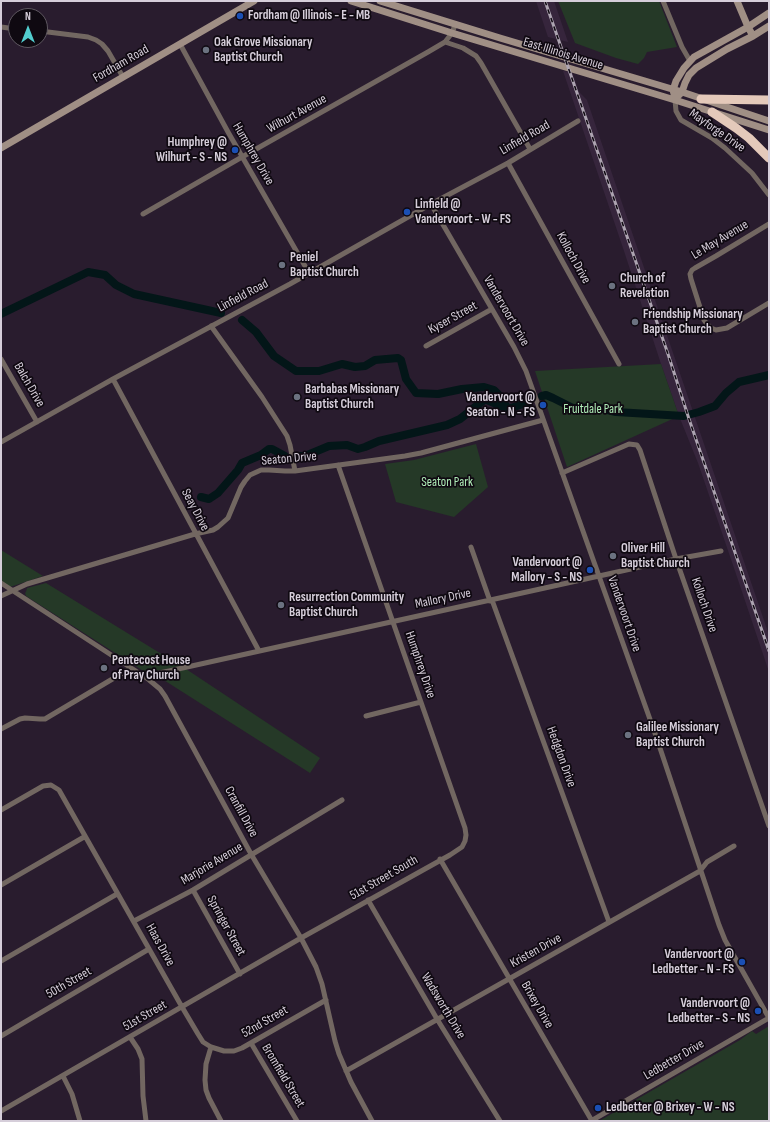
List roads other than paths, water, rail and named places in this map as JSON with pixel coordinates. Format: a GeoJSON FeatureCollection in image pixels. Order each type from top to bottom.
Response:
{"type":"FeatureCollection","features":[{"type":"Feature","properties":{"kind":"highway"},"geometry":{"type":"LineString","coordinates":[[701,98],[769,100]]}},
{"type":"Feature","properties":{"kind":"highway"},"geometry":{"type":"LineString","coordinates":[[712,112],[749,138],[769,158]]}},
{"type":"Feature","properties":{"kind":"main road","name":"Fordham Road"},"geometry":{"type":"LineString","coordinates":[[1,148],[254,1]]}},
{"type":"Feature","properties":{"kind":"main road","name":"East Illinois Avenue"},"geometry":{"type":"LineString","coordinates":[[351,1],[769,130]]}},
{"type":"Feature","properties":{"kind":"main road","name":"East Illinois Avenue"},"geometry":{"type":"LineString","coordinates":[[380,1],[455,25],[682,92],[769,121]]}},
{"type":"Feature","properties":{"kind":"main road"},"geometry":{"type":"LineString","coordinates":[[737,1],[753,36]]}},
{"type":"Feature","properties":{"kind":"main road"},"geometry":{"type":"LineString","coordinates":[[675,100],[673,90],[679,74],[694,57],[722,40],[748,27],[769,13]]}},
{"type":"Feature","properties":{"kind":"main road"},"geometry":{"type":"LineString","coordinates":[[675,100],[682,92],[689,75],[696,68],[769,26]]}},
{"type":"Feature","properties":{"kind":"street"},"geometry":{"type":"LineString","coordinates":[[663,1],[682,47],[690,62]]}},
{"type":"Feature","properties":{"kind":"street","name":"Wilhurt Avenue"},"geometry":{"type":"LineString","coordinates":[[143,214],[242,156],[350,97],[445,42],[452,33],[455,25]]}},
{"type":"Feature","properties":{"kind":"street"},"geometry":{"type":"LineString","coordinates":[[48,32],[88,37],[96,40],[108,51],[123,77]]}},
{"type":"Feature","properties":{"kind":"street"},"geometry":{"type":"LineString","coordinates":[[722,40],[727,49]]}},
{"type":"Feature","properties":{"kind":"street"},"geometry":{"type":"LineString","coordinates":[[445,42],[464,48],[476,56],[530,149]]}},
{"type":"Feature","properties":{"kind":"street","name":"Humphrey Drive"},"geometry":{"type":"LineString","coordinates":[[180,44],[309,273]]}},
{"type":"Feature","properties":{"kind":"street","name":"Mayforge Drive"},"geometry":{"type":"LineString","coordinates":[[675,100],[676,111],[680,120],[712,138],[725,148],[752,173],[769,195]]}},
{"type":"Feature","properties":{"kind":"street","name":"Linfield Road"},"geometry":{"type":"LineString","coordinates":[[1,442],[113,379],[309,273],[431,204],[508,163],[578,122]]}},
{"type":"Feature","properties":{"kind":"street","name":"Kolloch Drive"},"geometry":{"type":"LineString","coordinates":[[508,163],[619,364]]}},
{"type":"Feature","properties":{"kind":"street","name":"Vandervoort Drive"},"geometry":{"type":"LineString","coordinates":[[431,204],[523,366],[657,739],[719,925],[725,940],[769,1018]]}},
{"type":"Feature","properties":{"kind":"street","name":"Le May Avenue"},"geometry":{"type":"LineString","coordinates":[[769,224],[692,270],[690,274],[707,324],[716,330],[727,328],[769,303]]}},
{"type":"Feature","properties":{"kind":"street","name":"Kyser Street"},"geometry":{"type":"LineString","coordinates":[[426,346],[492,309]]}},
{"type":"Feature","properties":{"kind":"street"},"geometry":{"type":"LineString","coordinates":[[211,326],[287,436],[295,471]]}},
{"type":"Feature","properties":{"kind":"street","name":"Balch Drive"},"geometry":{"type":"LineString","coordinates":[[1,359],[37,422]]}},
{"type":"Feature","properties":{"kind":"street","name":"Seay Drive"},"geometry":{"type":"LineString","coordinates":[[113,379],[259,651]]}},
{"type":"Feature","properties":{"kind":"street","name":"Seaton Drive"},"geometry":{"type":"LineString","coordinates":[[1,596],[27,584],[213,530],[228,518],[241,487],[250,475],[261,470],[295,471],[421,453],[543,420]]}},
{"type":"Feature","properties":{"kind":"street","name":"Kolloch Drive"},"geometry":{"type":"LineString","coordinates":[[562,473],[629,444],[637,446],[640,450],[676,560],[769,826]]}},
{"type":"Feature","properties":{"kind":"street","name":"Humphrey Drive"},"geometry":{"type":"LineString","coordinates":[[338,465],[465,828]]}},
{"type":"Feature","properties":{"kind":"street","name":"Hedgdon Drive"},"geometry":{"type":"LineString","coordinates":[[471,547],[609,922]]}},
{"type":"Feature","properties":{"kind":"street","name":"Mallory Drive"},"geometry":{"type":"LineString","coordinates":[[148,679],[164,672],[393,621],[721,551]]}},
{"type":"Feature","properties":{"kind":"street","name":"Cranfill Drive"},"geometry":{"type":"LineString","coordinates":[[1,583],[148,679],[160,689],[170,704],[251,854],[316,967],[326,1000],[334,1040],[350,1082],[372,1121]]}},
{"type":"Feature","properties":{"kind":"street"},"geometry":{"type":"LineString","coordinates":[[1,729],[20,719],[45,719],[131,668]]}},
{"type":"Feature","properties":{"kind":"street"},"geometry":{"type":"LineString","coordinates":[[366,716],[421,702]]}},
{"type":"Feature","properties":{"kind":"street","name":"Haas Drive"},"geometry":{"type":"LineString","coordinates":[[1,810],[43,786],[51,786],[59,790],[84,837],[134,921],[200,1038],[211,1048]]}},
{"type":"Feature","properties":{"kind":"street","name":"Marjorie Avenue"},"geometry":{"type":"LineString","coordinates":[[134,921],[193,890],[342,800]]}},
{"type":"Feature","properties":{"kind":"street","name":"51st Street South"},"geometry":{"type":"LineString","coordinates":[[300,938],[462,847],[466,836],[465,828]]}},
{"type":"Feature","properties":{"kind":"street"},"geometry":{"type":"LineString","coordinates":[[1,885],[84,837]]}},
{"type":"Feature","properties":{"kind":"street","name":"Kristen Drive"},"geometry":{"type":"LineString","coordinates":[[346,1071],[700,871],[707,862],[734,846]]}},
{"type":"Feature","properties":{"kind":"street","name":"Brixey Drive"},"geometry":{"type":"LineString","coordinates":[[440,859],[591,1121]]}},
{"type":"Feature","properties":{"kind":"street","name":"Springer Street"},"geometry":{"type":"LineString","coordinates":[[193,890],[240,974]]}},
{"type":"Feature","properties":{"kind":"street"},"geometry":{"type":"LineString","coordinates":[[1,961],[117,894]]}},
{"type":"Feature","properties":{"kind":"street","name":"Wadsworth Drive"},"geometry":{"type":"LineString","coordinates":[[368,900],[437,1019],[500,1121]]}},
{"type":"Feature","properties":{"kind":"street","name":"51st Street"},"geometry":{"type":"LineString","coordinates":[[1,1111],[300,938]]}},
{"type":"Feature","properties":{"kind":"street","name":"50th Street"},"geometry":{"type":"LineString","coordinates":[[1,1036],[149,949]]}},
{"type":"Feature","properties":{"kind":"street","name":"52nd Street"},"geometry":{"type":"LineString","coordinates":[[211,1048],[224,1051],[234,1051],[251,1043],[326,1000]]}},
{"type":"Feature","properties":{"kind":"street","name":"Ledbetter Drive"},"geometry":{"type":"LineString","coordinates":[[591,1121],[769,1018]]}},
{"type":"Feature","properties":{"kind":"street"},"geometry":{"type":"LineString","coordinates":[[130,1037],[138,1049],[142,1059],[143,1096],[146,1121]]}},
{"type":"Feature","properties":{"kind":"street","name":"Bromfield Street"},"geometry":{"type":"LineString","coordinates":[[251,1043],[297,1121]]}},
{"type":"Feature","properties":{"kind":"street"},"geometry":{"type":"LineString","coordinates":[[211,1048],[206,1064],[206,1090],[214,1110],[221,1121]]}},
{"type":"Feature","properties":{"kind":"street"},"geometry":{"type":"LineString","coordinates":[[63,1076],[72,1094],[80,1121]]}},
{"type":"Feature","properties":{"kind":"waterway"},"geometry":{"type":"LineString","coordinates":[[1,314],[88,272],[105,275],[116,285],[134,294],[221,313]]}},
{"type":"Feature","properties":{"kind":"waterway"},"geometry":{"type":"LineString","coordinates":[[242,320],[256,332],[274,356],[296,371],[319,371],[342,364],[355,367],[365,366],[375,360],[398,358],[401,360],[406,379],[416,393],[438,394],[462,389],[484,387],[494,390],[508,409],[529,402]]}},
{"type":"Feature","properties":{"kind":"waterway"},"geometry":{"type":"LineString","coordinates":[[542,396],[546,395],[573,408],[595,407],[616,412],[684,416],[715,406],[726,393],[739,382],[769,375]]}},
{"type":"Feature","properties":{"kind":"waterway"},"geometry":{"type":"LineString","coordinates":[[300,456],[305,456],[329,446],[347,445],[358,449],[379,441],[447,425],[460,419],[484,400],[508,409]]}},
{"type":"Feature","properties":{"kind":"waterway"},"geometry":{"type":"LineString","coordinates":[[201,497],[209,499],[218,493],[238,470],[242,463],[261,455],[269,449],[272,449],[285,456]]}},
{"type":"Feature","properties":{"kind":"railway"},"geometry":{"type":"LineString","coordinates":[[545,1],[668,354],[769,651]]}},
{"type":"Feature","properties":{"kind":"place","name":"Fordham @ Illinois - E - MB"},"geometry":{"type":"Point","coordinates":[240,16]}},
{"type":"Feature","properties":{"kind":"place","name":"Oak Grove Missionary Baptist Church"},"geometry":{"type":"Point","coordinates":[206,50]}},
{"type":"Feature","properties":{"kind":"place","name":"Humphrey @ Wilhurt - S - NS"},"geometry":{"type":"Point","coordinates":[235,150]}},
{"type":"Feature","properties":{"kind":"place","name":"Linfield @ Vandervoort - W - FS"},"geometry":{"type":"Point","coordinates":[407,212]}},
{"type":"Feature","properties":{"kind":"place","name":"Peniel Baptist Church"},"geometry":{"type":"Point","coordinates":[282,265]}},
{"type":"Feature","properties":{"kind":"place","name":"Church of Revelation"},"geometry":{"type":"Point","coordinates":[612,286]}},
{"type":"Feature","properties":{"kind":"place","name":"Friendship Missionary Baptist Church"},"geometry":{"type":"Point","coordinates":[635,322]}},
{"type":"Feature","properties":{"kind":"place","name":"Barbabas Missionary Baptist Church"},"geometry":{"type":"Point","coordinates":[297,397]}},
{"type":"Feature","properties":{"kind":"place","name":"Vandervoort @ Seaton - N - FS"},"geometry":{"type":"Point","coordinates":[543,405]}},
{"type":"Feature","properties":{"kind":"place","name":"Oliver Hill Baptist Church"},"geometry":{"type":"Point","coordinates":[613,556]}},
{"type":"Feature","properties":{"kind":"place","name":"Vandervoort @ Mallory - S - NS"},"geometry":{"type":"Point","coordinates":[590,570]}},
{"type":"Feature","properties":{"kind":"place","name":"Resurrection Community Baptist Church"},"geometry":{"type":"Point","coordinates":[281,605]}},
{"type":"Feature","properties":{"kind":"place","name":"Pentecost House of Pray Church"},"geometry":{"type":"Point","coordinates":[104,668]}},
{"type":"Feature","properties":{"kind":"place","name":"Galilee Missionary Baptist Church"},"geometry":{"type":"Point","coordinates":[628,735]}},
{"type":"Feature","properties":{"kind":"place","name":"Vandervoort @ Ledbetter - N - FS"},"geometry":{"type":"Point","coordinates":[742,962]}},
{"type":"Feature","properties":{"kind":"place","name":"Vandervoort @ Ledbetter - S - NS"},"geometry":{"type":"Point","coordinates":[758,1011]}},
{"type":"Feature","properties":{"kind":"place","name":"Ledbetter @ Brixey - W - NS"},"geometry":{"type":"Point","coordinates":[598,1108]}},
{"type":"Feature","properties":{"kind":"park label","name":"Fruitdale Park"},"geometry":{"type":"Point","coordinates":[593,410]}},
{"type":"Feature","properties":{"kind":"park label","name":"Seaton Park"},"geometry":{"type":"Point","coordinates":[447,483]}}]}
